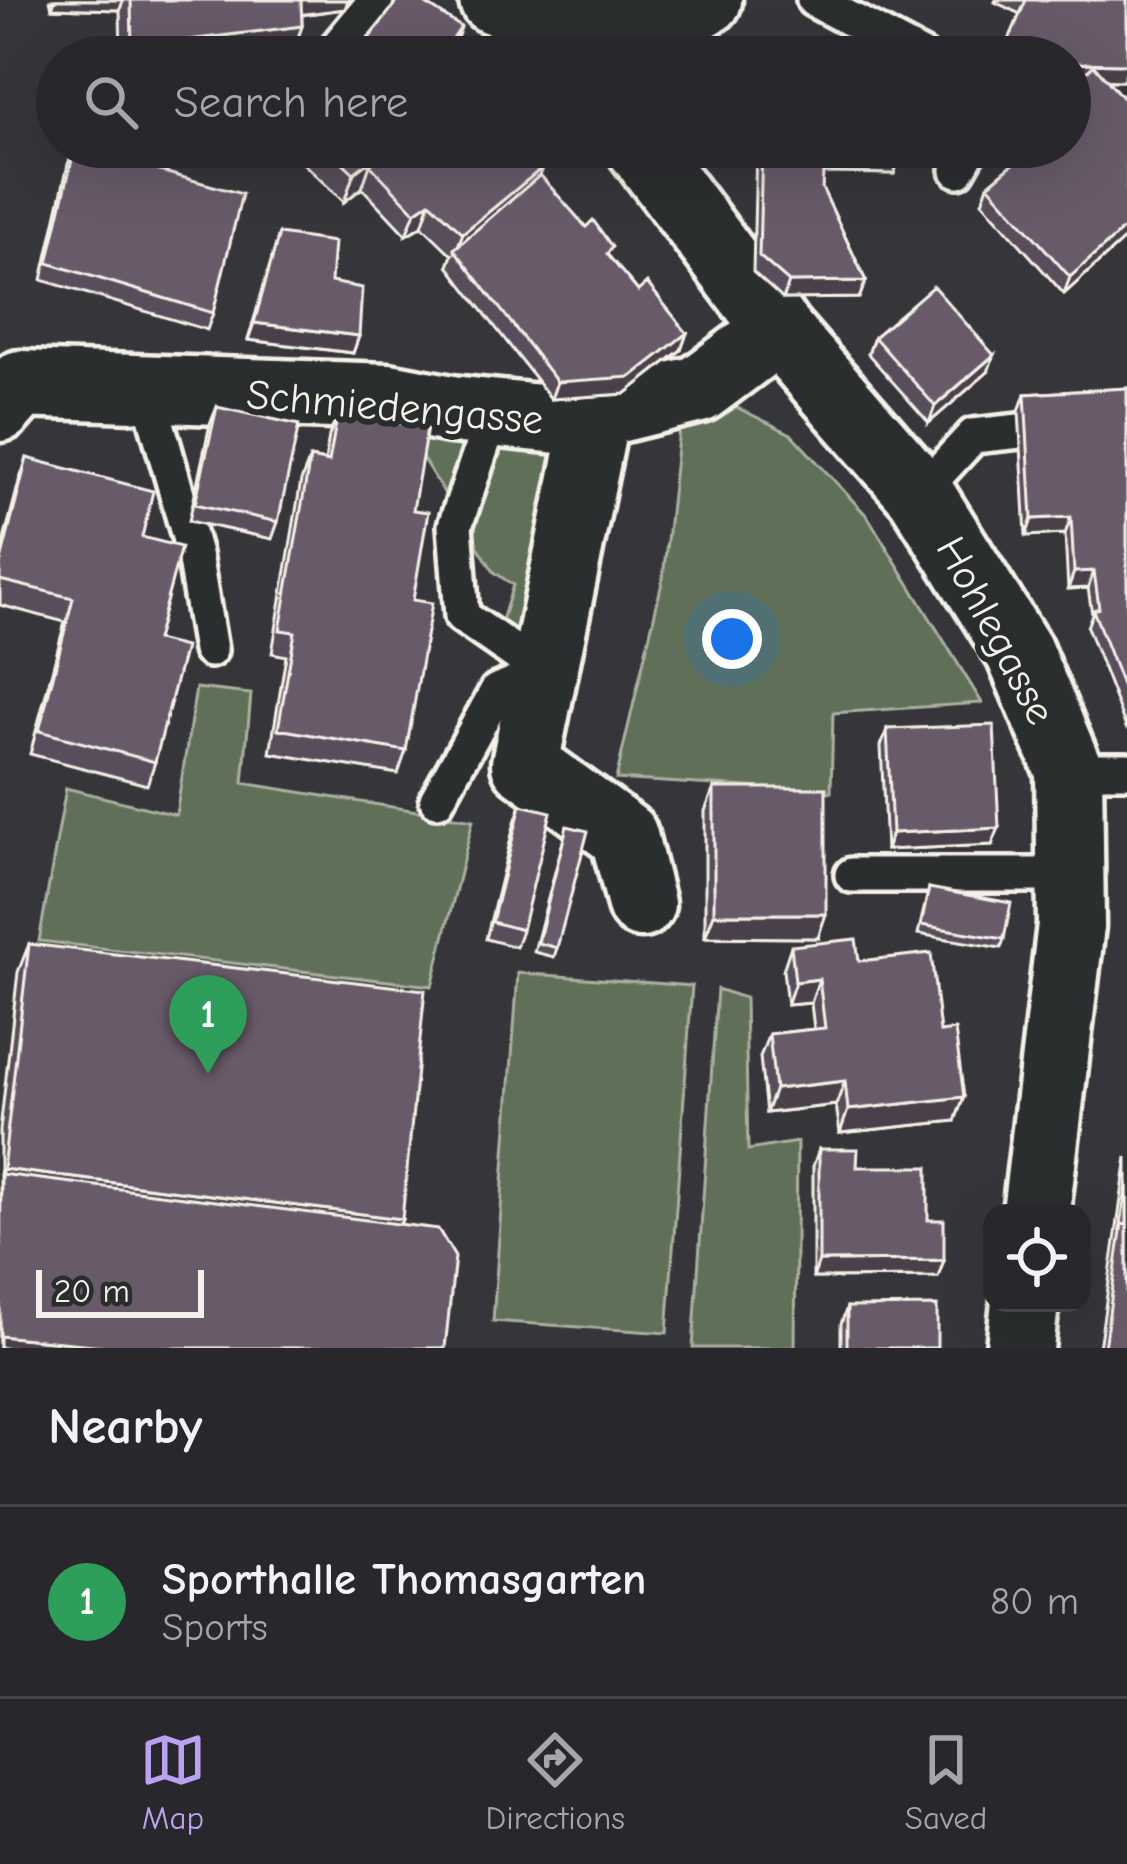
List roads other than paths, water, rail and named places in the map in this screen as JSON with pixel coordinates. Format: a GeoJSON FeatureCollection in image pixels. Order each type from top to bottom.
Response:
{"type":"FeatureCollection","features":[{"type":"Feature","properties":{"kind":"street"},"geometry":{"type":"LineString","coordinates":[[493,0],[568,36]]}},
{"type":"Feature","properties":{"kind":"street"},"geometry":{"type":"LineString","coordinates":[[614,36],[708,0]]}},
{"type":"Feature","properties":{"kind":"street","name":"Hohlegasse"},"geometry":{"type":"LineString","coordinates":[[656,168],[778,330],[920,493],[1098,770],[1070,875],[1071,925],[1037,1204]]}},
{"type":"Feature","properties":{"kind":"street","name":"Schmiedengasse"},"geometry":{"type":"LineString","coordinates":[[7,388],[388,397],[569,421],[699,389],[778,330]]}},
{"type":"Feature","properties":{"kind":"street"},"geometry":{"type":"LineString","coordinates":[[596,415],[525,764],[624,836],[640,904]]}},
{"type":"Feature","properties":{"kind":"street"},"geometry":{"type":"LineString","coordinates":[[1020,1348],[1024,1312]]}},
{"type":"Feature","properties":{"kind":"lane"},"geometry":{"type":"LineString","coordinates":[[346,36],[376,0]]}},
{"type":"Feature","properties":{"kind":"lane"},"geometry":{"type":"LineString","coordinates":[[814,0],[882,36]]}},
{"type":"Feature","properties":{"kind":"lane"},"geometry":{"type":"LineString","coordinates":[[147,388],[194,554],[210,650]]}},
{"type":"Feature","properties":{"kind":"lane"},"geometry":{"type":"LineString","coordinates":[[493,413],[455,526],[462,616],[544,672]]}},
{"type":"Feature","properties":{"kind":"lane"},"geometry":{"type":"LineString","coordinates":[[920,493],[973,436],[1020,431]]}},
{"type":"Feature","properties":{"kind":"lane"},"geometry":{"type":"LineString","coordinates":[[436,800],[497,691],[544,672]]}},
{"type":"Feature","properties":{"kind":"lane"},"geometry":{"type":"LineString","coordinates":[[852,875],[1070,875]]}},
{"type":"Feature","properties":{"kind":"place","name":"Sporthalle Thomasgarten"},"geometry":{"type":"Point","coordinates":[208,1074]}}]}
